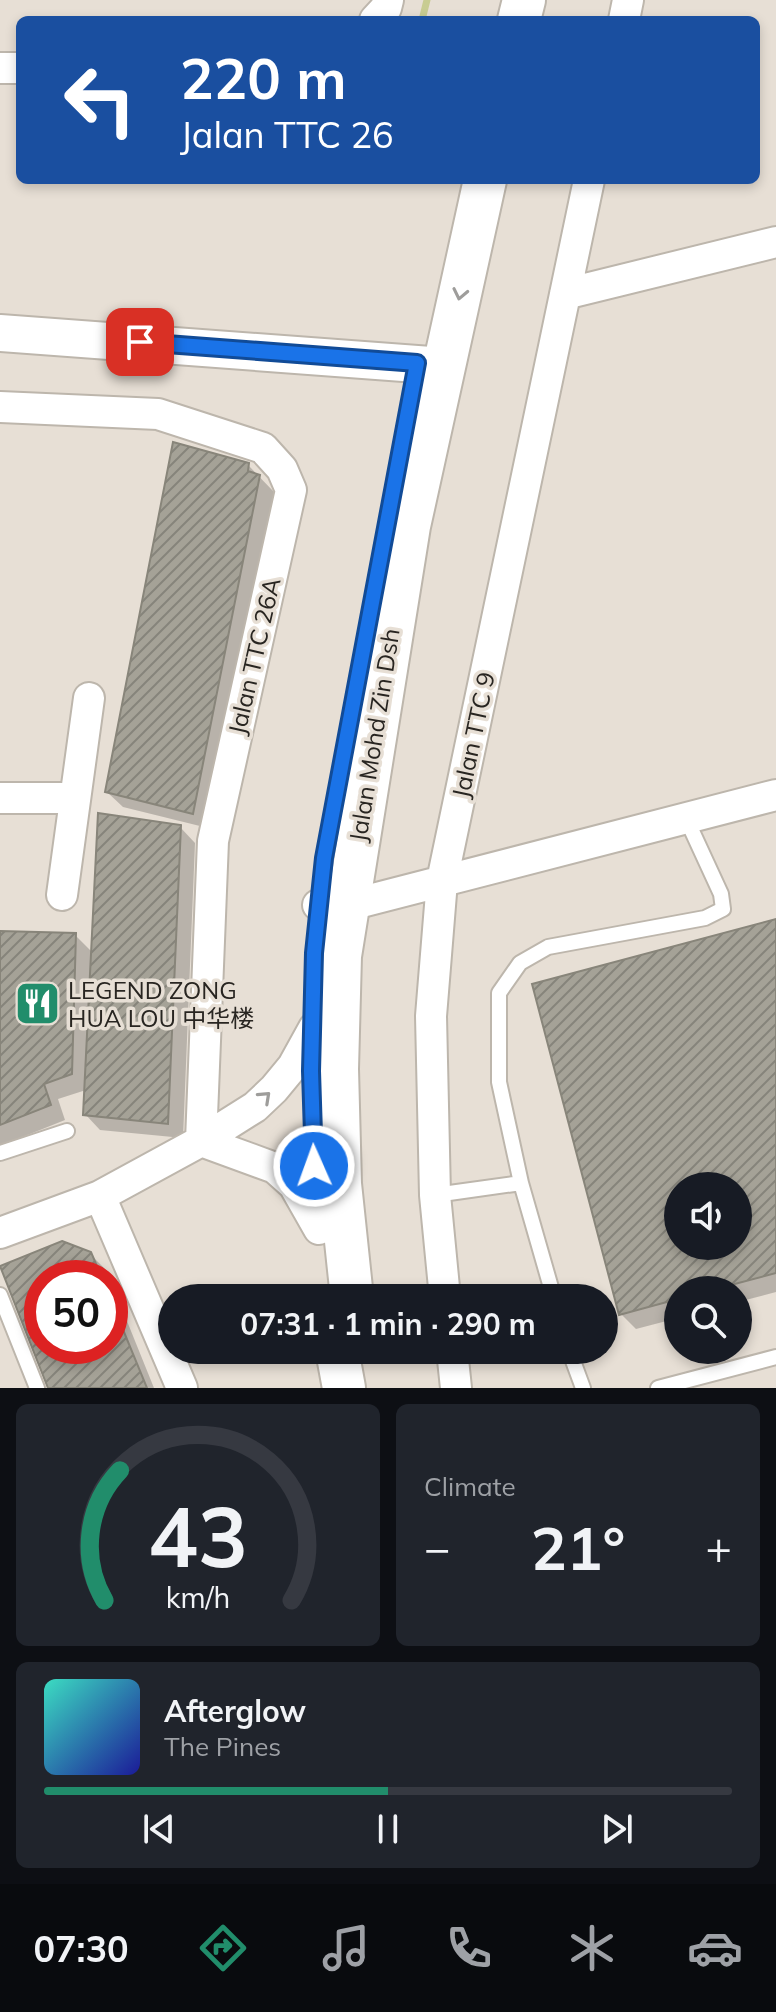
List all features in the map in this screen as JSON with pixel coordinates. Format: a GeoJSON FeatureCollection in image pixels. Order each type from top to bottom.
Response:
{"type":"FeatureCollection","features":[{"type":"Feature","properties":{"kind":"main road","name":"Jalan Mohd Zin Dsh"},"geometry":{"type":"LineString","coordinates":[[325,1284],[312,1118],[314,953],[332,906],[409,526],[431,365],[460,207],[481,184]]}},
{"type":"Feature","properties":{"kind":"main road","name":"Jalan Mohd Zin Dsh"},"geometry":{"type":"LineString","coordinates":[[332,906],[340,956],[337,1069],[340,1184],[351,1284]]}},
{"type":"Feature","properties":{"kind":"main road"},"geometry":{"type":"LineString","coordinates":[[340,1364],[344,1388]]}},
{"type":"Feature","properties":{"kind":"main road"},"geometry":{"type":"LineString","coordinates":[[363,1364],[367,1388]]}},
{"type":"Feature","properties":{"kind":"street","name":"Jalan TTC 9"},"geometry":{"type":"LineString","coordinates":[[444,1284],[435,1195],[431,1016],[442,881],[588,184]]}},
{"type":"Feature","properties":{"kind":"street"},"geometry":{"type":"LineString","coordinates":[[565,294],[776,242]]}},
{"type":"Feature","properties":{"kind":"street"},"geometry":{"type":"LineString","coordinates":[[0,333],[431,365]]}},
{"type":"Feature","properties":{"kind":"street","name":"Jalan TTC 26A"},"geometry":{"type":"LineString","coordinates":[[0,407],[158,414],[263,448],[282,469],[291,490],[213,841],[201,1141]]}},
{"type":"Feature","properties":{"kind":"street"},"geometry":{"type":"LineString","coordinates":[[62,895],[89,698]]}},
{"type":"Feature","properties":{"kind":"street"},"geometry":{"type":"LineString","coordinates":[[332,906],[442,881],[776,795]]}},
{"type":"Feature","properties":{"kind":"street"},"geometry":{"type":"LineString","coordinates":[[0,798],[75,798]]}},
{"type":"Feature","properties":{"kind":"street"},"geometry":{"type":"LineString","coordinates":[[0,1233],[100,1196],[201,1141],[255,1107],[293,1066],[314,1028]]}},
{"type":"Feature","properties":{"kind":"street"},"geometry":{"type":"LineString","coordinates":[[201,1141],[275,1168],[294,1185],[319,1229]]}},
{"type":"Feature","properties":{"kind":"street"},"geometry":{"type":"LineString","coordinates":[[100,1196],[182,1388]]}},
{"type":"Feature","properties":{"kind":"street"},"geometry":{"type":"LineString","coordinates":[[453,1364],[456,1388]]}},
{"type":"Feature","properties":{"kind":"lane"},"geometry":{"type":"LineString","coordinates":[[550,1284],[521,1183],[499,1082],[499,993],[520,963],[548,947],[705,918],[723,909],[721,894],[686,818]]}},
{"type":"Feature","properties":{"kind":"lane"},"geometry":{"type":"LineString","coordinates":[[0,1153],[67,1131]]}},
{"type":"Feature","properties":{"kind":"lane"},"geometry":{"type":"LineString","coordinates":[[435,1195],[521,1183]]}},
{"type":"Feature","properties":{"kind":"lane"},"geometry":{"type":"LineString","coordinates":[[0,1295],[37,1388]]}},
{"type":"Feature","properties":{"kind":"lane"},"geometry":{"type":"LineString","coordinates":[[658,1388],[776,1357]]}},
{"type":"Feature","properties":{"kind":"lane"},"geometry":{"type":"LineString","coordinates":[[574,1364],[583,1388]]}},
{"type":"Feature","properties":{"kind":"building"},"geometry":{"type":"Polygon","coordinates":[[[173,442],[249,463],[248,471],[260,475],[193,814],[105,792],[173,442]]]}},
{"type":"Feature","properties":{"kind":"building"},"geometry":{"type":"Polygon","coordinates":[[[98,813],[181,825],[168,1124],[83,1115],[98,813]]]}},
{"type":"Feature","properties":{"kind":"building"},"geometry":{"type":"Polygon","coordinates":[[[776,919],[776,1273],[752,1279],[752,1276],[664,1276],[664,1303],[619,1315],[618,1284],[611,1284],[532,984],[776,919]]]}},
{"type":"Feature","properties":{"kind":"building","name":"LEGEND ZONG HUA LOU 中华楼"},"geometry":{"type":"Polygon","coordinates":[[[0,931],[76,933],[72,1074],[44,1084],[51,1105],[0,1125],[0,931]]]}},
{"type":"Feature","properties":{"kind":"building"},"geometry":{"type":"Polygon","coordinates":[[[62,1241],[91,1252],[94,1260],[24,1260],[24,1327],[0,1266],[62,1241]]]}},
{"type":"Feature","properties":{"kind":"building"},"geometry":{"type":"Polygon","coordinates":[[[128,1342],[147,1388],[48,1388],[39,1364],[128,1364],[128,1342]]]}},
{"type":"Feature","properties":{"kind":"waterway"},"geometry":{"type":"LineString","coordinates":[[423,16],[427,0]]}},
{"type":"Feature","properties":{"kind":"place","name":"LEGEND ZONG HUA LOU 中华楼"},"geometry":{"type":"Point","coordinates":[37,1004]}},
{"type":"Feature","properties":{"kind":"route"},"geometry":{"type":"LineString","coordinates":[[140,342],[417,363],[324,858],[314,953],[311,1071],[314,1166]]}}]}
